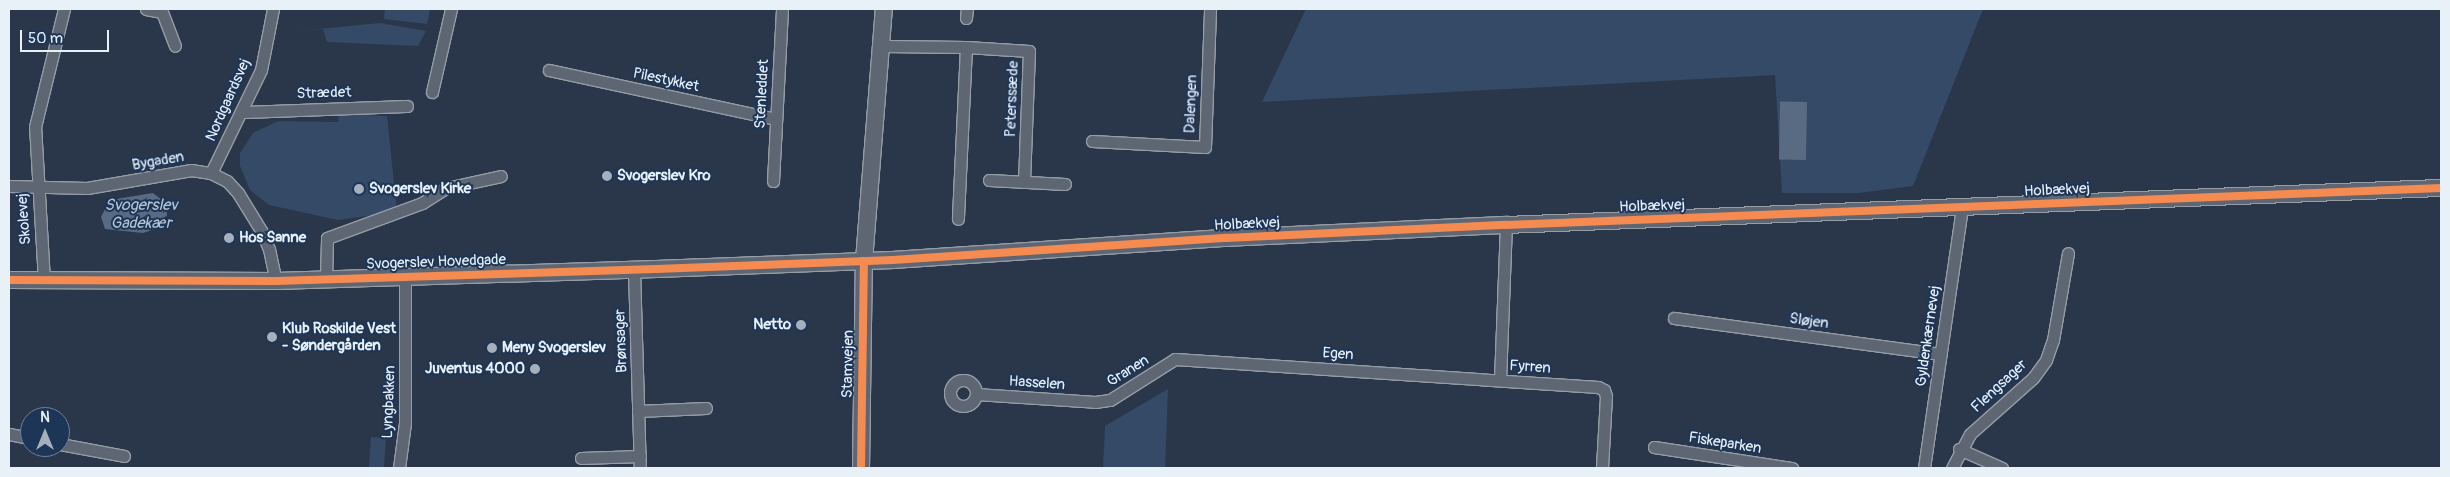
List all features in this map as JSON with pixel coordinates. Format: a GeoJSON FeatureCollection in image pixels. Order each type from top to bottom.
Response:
{"type":"FeatureCollection","features":[{"type":"Feature","properties":{"kind":"street","name":"Skolevej"},"geometry":{"type":"LineString","coordinates":[[44,281],[37,189],[35,127],[38,104],[64,9]]}},
{"type":"Feature","properties":{"kind":"street"},"geometry":{"type":"LineString","coordinates":[[146,9],[162,12],[175,46]]}},
{"type":"Feature","properties":{"kind":"street","name":"Nordgaardsvej"},"geometry":{"type":"LineString","coordinates":[[211,172],[243,112],[261,70],[273,9]]}},
{"type":"Feature","properties":{"kind":"street"},"geometry":{"type":"LineString","coordinates":[[432,92],[451,9]]}},
{"type":"Feature","properties":{"kind":"street","name":"Stenleddet"},"geometry":{"type":"LineString","coordinates":[[773,181],[782,9]]}},
{"type":"Feature","properties":{"kind":"street","name":"Stamvejen"},"geometry":{"type":"LineString","coordinates":[[861,468],[864,261],[883,46],[884,9]]}},
{"type":"Feature","properties":{"kind":"street","name":"Dalengen"},"geometry":{"type":"LineString","coordinates":[[1092,141],[1205,147],[1210,9]]}},
{"type":"Feature","properties":{"kind":"street"},"geometry":{"type":"LineString","coordinates":[[883,46],[966,47],[958,219]]}},
{"type":"Feature","properties":{"kind":"street","name":"Peterssæde"},"geometry":{"type":"LineString","coordinates":[[966,47],[1029,51],[1024,182]]}},
{"type":"Feature","properties":{"kind":"street","name":"Pilestykket"},"geometry":{"type":"LineString","coordinates":[[549,70],[776,119]]}},
{"type":"Feature","properties":{"kind":"street","name":"Strædet"},"geometry":{"type":"LineString","coordinates":[[243,112],[407,106]]}},
{"type":"Feature","properties":{"kind":"street","name":"Bygaden"},"geometry":{"type":"LineString","coordinates":[[9,186],[37,189],[87,188],[191,170],[211,172]]}},
{"type":"Feature","properties":{"kind":"street"},"geometry":{"type":"LineString","coordinates":[[211,172],[238,193],[262,232],[269,249],[276,281]]}},
{"type":"Feature","properties":{"kind":"street"},"geometry":{"type":"LineString","coordinates":[[326,280],[327,238],[422,203],[446,188],[501,176]]}},
{"type":"Feature","properties":{"kind":"street"},"geometry":{"type":"LineString","coordinates":[[989,180],[1065,184]]}},
{"type":"Feature","properties":{"kind":"street","name":"Holbækvej"},"geometry":{"type":"LineString","coordinates":[[864,261],[1506,226],[2441,188]]}},
{"type":"Feature","properties":{"kind":"street","name":"Gyldenkærnevej"},"geometry":{"type":"LineString","coordinates":[[1924,468],[1962,208]]}},
{"type":"Feature","properties":{"kind":"street","name":"Fyrren"},"geometry":{"type":"LineString","coordinates":[[1506,226],[1500,380],[1604,390],[1602,467]]}},
{"type":"Feature","properties":{"kind":"street","name":"Flengsager"},"geometry":{"type":"LineString","coordinates":[[1952,468],[1959,449],[1970,434],[2032,378],[2046,360],[2053,340],[2068,253]]}},
{"type":"Feature","properties":{"kind":"street","name":"Svogerslev Hovedgade"},"geometry":{"type":"LineString","coordinates":[[9,280],[326,280],[864,261]]}},
{"type":"Feature","properties":{"kind":"street","name":"Brønsager"},"geometry":{"type":"LineString","coordinates":[[634,270],[640,468]]}},
{"type":"Feature","properties":{"kind":"street","name":"Lyngbakken"},"geometry":{"type":"LineString","coordinates":[[399,468],[405,423],[405,276]]}},
{"type":"Feature","properties":{"kind":"street","name":"Sløjen"},"geometry":{"type":"LineString","coordinates":[[1674,318],[1941,354]]}},
{"type":"Feature","properties":{"kind":"street","name":"Egen"},"geometry":{"type":"LineString","coordinates":[[1175,359],[1500,380]]}},
{"type":"Feature","properties":{"kind":"street","name":"Granen"},"geometry":{"type":"LineString","coordinates":[[1095,402],[1110,400],[1175,359]]}},
{"type":"Feature","properties":{"kind":"street","name":"Hasselen"},"geometry":{"type":"LineString","coordinates":[[976,394],[1095,402]]}},
{"type":"Feature","properties":{"kind":"street"},"geometry":{"type":"LineString","coordinates":[[638,411],[706,408]]}},
{"type":"Feature","properties":{"kind":"street"},"geometry":{"type":"LineString","coordinates":[[70,446],[124,456]]}},
{"type":"Feature","properties":{"kind":"street","name":"Fiskeparken"},"geometry":{"type":"LineString","coordinates":[[1654,447],[1792,468]]}},
{"type":"Feature","properties":{"kind":"street"},"geometry":{"type":"LineString","coordinates":[[1959,449],[2002,468]]}},
{"type":"Feature","properties":{"kind":"street"},"geometry":{"type":"LineString","coordinates":[[581,458],[640,456]]}},
{"type":"Feature","properties":{"kind":"shaded area"},"geometry":{"type":"Polygon","coordinates":[[[385,9],[430,9],[427,24],[384,19],[385,9]]]}},
{"type":"Feature","properties":{"kind":"shaded area"},"geometry":{"type":"Polygon","coordinates":[[[1306,9],[1983,9],[1913,186],[1858,193],[1782,193],[1775,75],[1262,102],[1306,9]]]}},
{"type":"Feature","properties":{"kind":"shaded area"},"geometry":{"type":"Polygon","coordinates":[[[380,23],[426,31],[418,46],[327,42],[323,29],[288,32],[380,23]]]}},
{"type":"Feature","properties":{"kind":"shaded area"},"geometry":{"type":"Polygon","coordinates":[[[339,114],[387,116],[397,212],[338,220],[269,205],[250,190],[240,166],[240,153],[253,133],[278,121],[338,122],[339,114]]]}},
{"type":"Feature","properties":{"kind":"shaded area"},"geometry":{"type":"Polygon","coordinates":[[[1168,389],[1165,468],[1103,468],[1105,426],[1168,389]]]}},
{"type":"Feature","properties":{"kind":"shaded area"},"geometry":{"type":"Polygon","coordinates":[[[371,437],[386,438],[384,468],[369,467],[371,437]]]}},
{"type":"Feature","properties":{"kind":"water"},"geometry":{"type":"Polygon","coordinates":[[[1780,102],[1807,102],[1806,160],[1779,160],[1780,102]]]}},
{"type":"Feature","properties":{"kind":"water","name":"Svogerslev Gadekær"},"geometry":{"type":"Polygon","coordinates":[[[153,193],[166,203],[167,215],[161,227],[143,233],[105,229],[101,217],[110,200],[153,193]]]}},
{"type":"Feature","properties":{"kind":"cycle path"},"geometry":{"type":"LineString","coordinates":[[9,280],[276,281],[656,269],[893,260],[1226,238],[1506,225],[2441,188]]}},
{"type":"Feature","properties":{"kind":"cycle path"},"geometry":{"type":"LineString","coordinates":[[861,468],[864,261]]}},
{"type":"Feature","properties":{"kind":"place","name":"Svogerslev Kro"},"geometry":{"type":"Point","coordinates":[607,176]}},
{"type":"Feature","properties":{"kind":"place","name":"Svogerslev Kirke"},"geometry":{"type":"Point","coordinates":[359,189]}},
{"type":"Feature","properties":{"kind":"place","name":"Hos Sanne"},"geometry":{"type":"Point","coordinates":[229,238]}},
{"type":"Feature","properties":{"kind":"place","name":"Netto"},"geometry":{"type":"Point","coordinates":[801,325]}},
{"type":"Feature","properties":{"kind":"place","name":"Klub Roskilde Vest - Søndergården"},"geometry":{"type":"Point","coordinates":[272,337]}},
{"type":"Feature","properties":{"kind":"place","name":"Meny Svogerslev"},"geometry":{"type":"Point","coordinates":[492,348]}},
{"type":"Feature","properties":{"kind":"place","name":"Juventus 4000"},"geometry":{"type":"Point","coordinates":[535,369]}}]}
